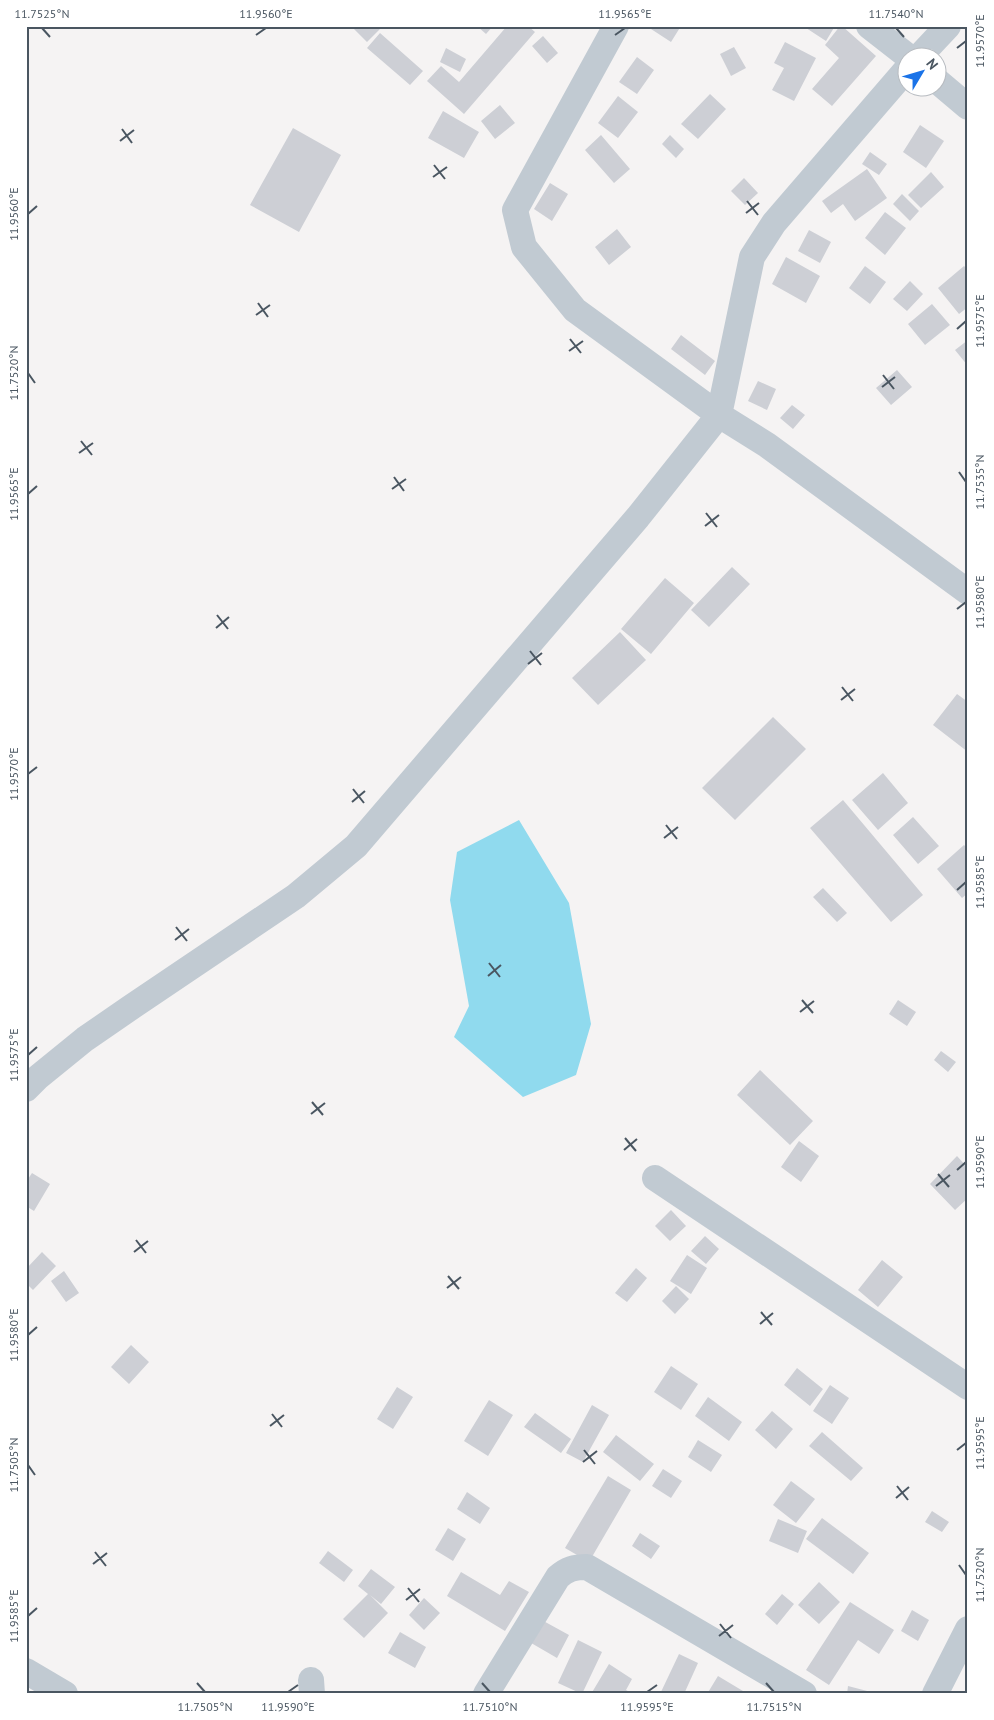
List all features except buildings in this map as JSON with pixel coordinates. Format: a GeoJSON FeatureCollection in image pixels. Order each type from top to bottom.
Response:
{"type":"FeatureCollection","features":[{"type":"Feature","properties":{"kind":"street"},"geometry":{"type":"LineString","coordinates":[[869,26],[897,48]]}},
{"type":"Feature","properties":{"kind":"street"},"geometry":{"type":"LineString","coordinates":[[927,48],[948,26]]}},
{"type":"Feature","properties":{"kind":"street"},"geometry":{"type":"LineString","coordinates":[[606,30],[515,210],[524,246],[575,310],[719,415],[767,445],[968,592]]}},
{"type":"Feature","properties":{"kind":"street"},"geometry":{"type":"LineString","coordinates":[[26,1089],[85,1040],[288,902],[356,846],[638,517],[719,415],[752,257],[774,223],[896,82]]}},
{"type":"Feature","properties":{"kind":"street"},"geometry":{"type":"LineString","coordinates":[[946,88],[968,107]]}},
{"type":"Feature","properties":{"kind":"street"},"geometry":{"type":"LineString","coordinates":[[655,1178],[968,1387]]}},
{"type":"Feature","properties":{"kind":"street"},"geometry":{"type":"LineString","coordinates":[[486,1694],[558,1578],[566,1570],[576,1567],[587,1567],[804,1694]]}},
{"type":"Feature","properties":{"kind":"street"},"geometry":{"type":"LineString","coordinates":[[935,1694],[968,1629]]}},
{"type":"Feature","properties":{"kind":"street"},"geometry":{"type":"LineString","coordinates":[[26,1671],[65,1694]]}},
{"type":"Feature","properties":{"kind":"water"},"geometry":{"type":"Polygon","coordinates":[[[519,820],[569,903],[591,1024],[576,1075],[523,1097],[454,1037],[469,1006],[450,900],[457,852],[519,820]]]}}]}
